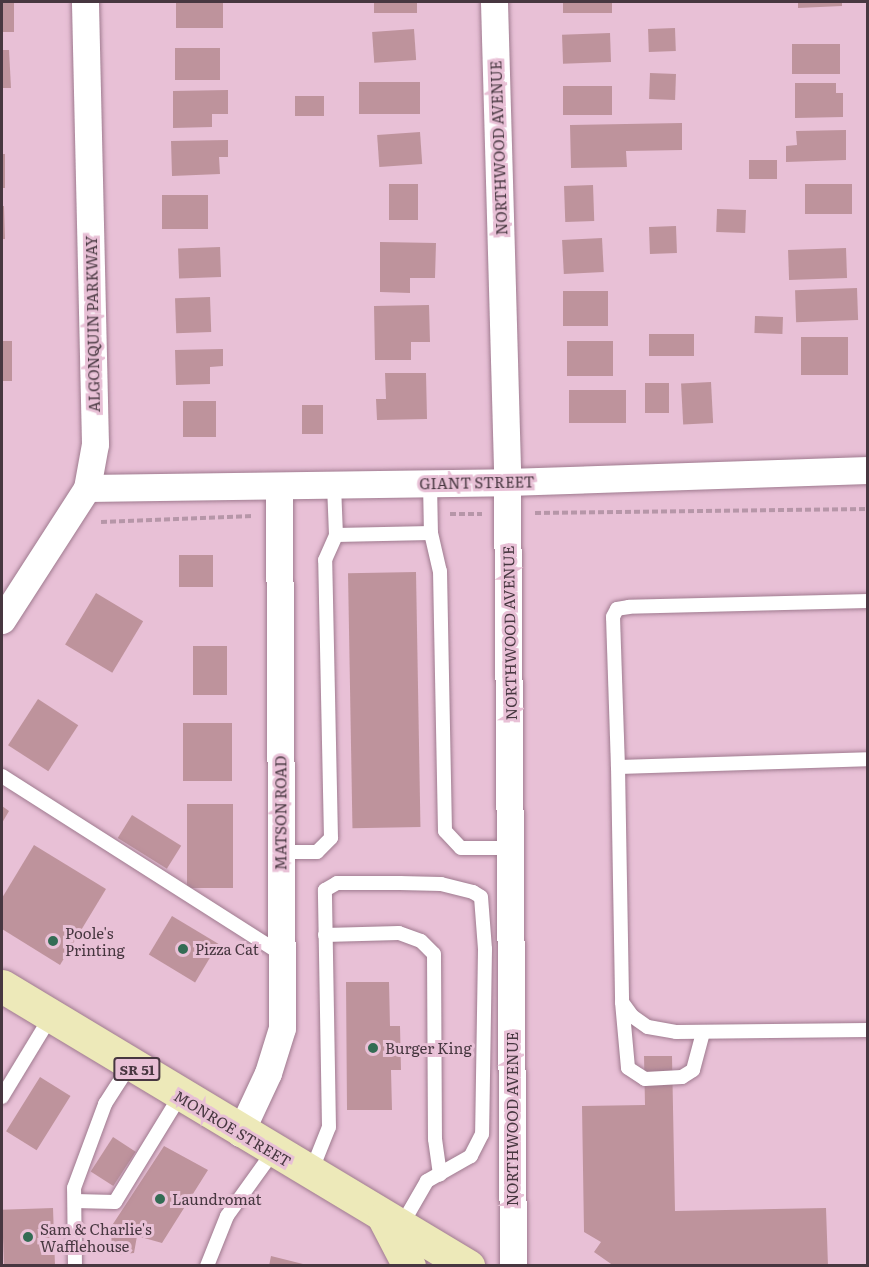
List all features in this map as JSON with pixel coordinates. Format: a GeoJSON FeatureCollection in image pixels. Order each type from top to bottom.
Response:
{"type":"FeatureCollection","features":[{"type":"Feature","properties":{"kind":"main road","name":"MONROE STREET"},"geometry":{"type":"LineString","coordinates":[[2,986],[240,1133],[468,1266]]}},
{"type":"Feature","properties":{"kind":"main road"},"geometry":{"type":"LineString","coordinates":[[392,1221],[409,1266]]}},
{"type":"Feature","properties":{"kind":"street","name":"ALGONQUIN PARKWAY"},"geometry":{"type":"LineString","coordinates":[[2,620],[87,488],[95,444],[85,2]]}},
{"type":"Feature","properties":{"kind":"street","name":"NORTHWOOD AVENUE"},"geometry":{"type":"LineString","coordinates":[[494,2],[507,482],[513,1266]]}},
{"type":"Feature","properties":{"kind":"street","name":"GIANT STREET"},"geometry":{"type":"LineString","coordinates":[[87,488],[507,482],[867,470]]}},
{"type":"Feature","properties":{"kind":"street","name":"MATSON ROAD"},"geometry":{"type":"LineString","coordinates":[[240,1133],[268,1073],[282,1028],[279,486]]}},
{"type":"Feature","properties":{"kind":"lane"},"geometry":{"type":"LineString","coordinates":[[430,483],[431,533],[440,571],[445,831],[461,848],[511,848]]}},
{"type":"Feature","properties":{"kind":"lane"},"geometry":{"type":"LineString","coordinates":[[280,852],[317,852],[331,838],[325,560],[336,535],[334,485]]}},
{"type":"Feature","properties":{"kind":"lane"},"geometry":{"type":"LineString","coordinates":[[336,535],[431,533]]}},
{"type":"Feature","properties":{"kind":"lane"},"geometry":{"type":"LineString","coordinates":[[703,1033],[693,1070],[682,1077],[645,1078],[628,1068],[622,1002],[613,616],[617,609],[867,601]]}},
{"type":"Feature","properties":{"kind":"lane"},"geometry":{"type":"LineString","coordinates":[[618,767],[867,759]]}},
{"type":"Feature","properties":{"kind":"lane"},"geometry":{"type":"LineString","coordinates":[[2,776],[281,954]]}},
{"type":"Feature","properties":{"kind":"lane"},"geometry":{"type":"LineString","coordinates":[[310,1174],[329,1128],[326,890],[337,883],[441,885],[481,897],[485,949],[482,1134],[471,1156],[427,1181],[392,1221]]}},
{"type":"Feature","properties":{"kind":"lane"},"geometry":{"type":"LineString","coordinates":[[325,935],[399,933],[421,942],[434,954],[435,1139],[440,1175]]}},
{"type":"Feature","properties":{"kind":"lane"},"geometry":{"type":"LineString","coordinates":[[622,1002],[648,1027],[703,1033],[867,1030]]}},
{"type":"Feature","properties":{"kind":"lane"},"geometry":{"type":"LineString","coordinates":[[2,1097],[51,1016]]}},
{"type":"Feature","properties":{"kind":"lane"},"geometry":{"type":"LineString","coordinates":[[75,1266],[75,1201],[79,1169],[105,1104],[130,1065]]}},
{"type":"Feature","properties":{"kind":"lane"},"geometry":{"type":"LineString","coordinates":[[75,1201],[116,1202],[180,1096]]}},
{"type":"Feature","properties":{"kind":"lane"},"geometry":{"type":"LineString","coordinates":[[207,1266],[227,1216],[273,1152]]}},
{"type":"Feature","properties":{"kind":"path"},"geometry":{"type":"LineString","coordinates":[[525,513],[867,509]]}},
{"type":"Feature","properties":{"kind":"path"},"geometry":{"type":"LineString","coordinates":[[101,522],[253,516]]}},
{"type":"Feature","properties":{"kind":"building"},"geometry":{"type":"Polygon","coordinates":[[[2,2],[14,2],[14,32],[2,32],[2,2]]]}},
{"type":"Feature","properties":{"kind":"building"},"geometry":{"type":"Polygon","coordinates":[[[176,2],[223,2],[223,28],[176,28],[176,2]]]}},
{"type":"Feature","properties":{"kind":"building"},"geometry":{"type":"Polygon","coordinates":[[[374,2],[417,2],[417,13],[374,13],[374,2]]]}},
{"type":"Feature","properties":{"kind":"building"},"geometry":{"type":"Polygon","coordinates":[[[563,2],[612,2],[612,13],[563,13],[563,2]]]}},
{"type":"Feature","properties":{"kind":"building"},"geometry":{"type":"Polygon","coordinates":[[[798,2],[842,2],[842,6],[798,8],[798,2]]]}},
{"type":"Feature","properties":{"kind":"building"},"geometry":{"type":"Polygon","coordinates":[[[675,28],[676,51],[649,52],[648,29],[675,28]]]}},
{"type":"Feature","properties":{"kind":"building"},"geometry":{"type":"Polygon","coordinates":[[[414,29],[416,60],[374,63],[372,32],[414,29]]]}},
{"type":"Feature","properties":{"kind":"building"},"geometry":{"type":"Polygon","coordinates":[[[610,33],[611,62],[563,64],[562,35],[610,33]]]}},
{"type":"Feature","properties":{"kind":"building"},"geometry":{"type":"Polygon","coordinates":[[[792,44],[840,44],[840,74],[792,74],[792,44]]]}},
{"type":"Feature","properties":{"kind":"building"},"geometry":{"type":"Polygon","coordinates":[[[175,48],[220,48],[220,80],[175,80],[175,48]]]}},
{"type":"Feature","properties":{"kind":"building"},"geometry":{"type":"Polygon","coordinates":[[[2,50],[9,50],[11,88],[2,88],[2,50]]]}},
{"type":"Feature","properties":{"kind":"building"},"geometry":{"type":"Polygon","coordinates":[[[650,73],[676,74],[675,100],[649,99],[650,73]]]}},
{"type":"Feature","properties":{"kind":"building"},"geometry":{"type":"Polygon","coordinates":[[[359,82],[420,82],[420,114],[359,114],[359,82]]]}},
{"type":"Feature","properties":{"kind":"building"},"geometry":{"type":"Polygon","coordinates":[[[795,83],[836,83],[836,93],[843,93],[843,117],[795,118],[795,83]]]}},
{"type":"Feature","properties":{"kind":"building"},"geometry":{"type":"Polygon","coordinates":[[[563,86],[612,86],[612,115],[563,115],[563,86]]]}},
{"type":"Feature","properties":{"kind":"building"},"geometry":{"type":"Polygon","coordinates":[[[228,90],[228,114],[212,114],[212,127],[173,128],[173,91],[228,90]]]}},
{"type":"Feature","properties":{"kind":"building"},"geometry":{"type":"Polygon","coordinates":[[[295,96],[324,96],[324,116],[295,116],[295,96]]]}},
{"type":"Feature","properties":{"kind":"building"},"geometry":{"type":"Polygon","coordinates":[[[682,123],[682,150],[626,151],[627,167],[571,168],[570,125],[682,123]]]}},
{"type":"Feature","properties":{"kind":"building"},"geometry":{"type":"Polygon","coordinates":[[[846,130],[846,160],[786,162],[786,146],[797,145],[796,131],[846,130]]]}},
{"type":"Feature","properties":{"kind":"building"},"geometry":{"type":"Polygon","coordinates":[[[420,132],[422,164],[379,167],[377,135],[420,132]]]}},
{"type":"Feature","properties":{"kind":"building"},"geometry":{"type":"Polygon","coordinates":[[[228,140],[228,157],[219,157],[220,174],[172,176],[171,141],[228,140]]]}},
{"type":"Feature","properties":{"kind":"building"},"geometry":{"type":"Polygon","coordinates":[[[2,154],[5,154],[5,188],[2,188],[2,154]]]}},
{"type":"Feature","properties":{"kind":"building"},"geometry":{"type":"Polygon","coordinates":[[[749,160],[777,160],[777,179],[749,179],[749,160]]]}},
{"type":"Feature","properties":{"kind":"building"},"geometry":{"type":"Polygon","coordinates":[[[389,184],[418,184],[418,220],[389,220],[389,184]]]}},
{"type":"Feature","properties":{"kind":"building"},"geometry":{"type":"Polygon","coordinates":[[[805,184],[852,184],[852,214],[805,214],[805,184]]]}},
{"type":"Feature","properties":{"kind":"building"},"geometry":{"type":"Polygon","coordinates":[[[593,185],[594,221],[565,222],[564,186],[593,185]]]}},
{"type":"Feature","properties":{"kind":"building"},"geometry":{"type":"Polygon","coordinates":[[[162,195],[208,195],[208,229],[162,229],[162,195]]]}},
{"type":"Feature","properties":{"kind":"building"},"geometry":{"type":"Polygon","coordinates":[[[2,206],[4,206],[5,239],[2,239],[2,206]]]}},
{"type":"Feature","properties":{"kind":"building"},"geometry":{"type":"Polygon","coordinates":[[[717,209],[746,210],[745,233],[716,232],[717,209]]]}},
{"type":"Feature","properties":{"kind":"building"},"geometry":{"type":"Polygon","coordinates":[[[676,226],[677,253],[650,254],[649,227],[676,226]]]}},
{"type":"Feature","properties":{"kind":"building"},"geometry":{"type":"Polygon","coordinates":[[[602,238],[604,272],[564,274],[562,240],[602,238]]]}},
{"type":"Feature","properties":{"kind":"building"},"geometry":{"type":"Polygon","coordinates":[[[380,242],[436,243],[435,278],[410,278],[410,293],[380,292],[380,242]]]}},
{"type":"Feature","properties":{"kind":"building"},"geometry":{"type":"Polygon","coordinates":[[[220,247],[221,277],[179,278],[178,248],[220,247]]]}},
{"type":"Feature","properties":{"kind":"building"},"geometry":{"type":"Polygon","coordinates":[[[846,248],[847,278],[789,280],[788,250],[846,248]]]}},
{"type":"Feature","properties":{"kind":"building"},"geometry":{"type":"Polygon","coordinates":[[[857,288],[858,320],[796,322],[795,290],[857,288]]]}},
{"type":"Feature","properties":{"kind":"building"},"geometry":{"type":"Polygon","coordinates":[[[563,291],[608,291],[608,326],[563,326],[563,291]]]}},
{"type":"Feature","properties":{"kind":"building"},"geometry":{"type":"Polygon","coordinates":[[[210,297],[211,332],[176,333],[175,298],[210,297]]]}},
{"type":"Feature","properties":{"kind":"building"},"geometry":{"type":"Polygon","coordinates":[[[429,305],[430,342],[411,342],[411,360],[375,360],[374,306],[429,305]]]}},
{"type":"Feature","properties":{"kind":"building"},"geometry":{"type":"Polygon","coordinates":[[[755,316],[783,317],[782,334],[754,333],[755,316]]]}},
{"type":"Feature","properties":{"kind":"building"},"geometry":{"type":"Polygon","coordinates":[[[649,334],[694,334],[694,356],[649,356],[649,334]]]}},
{"type":"Feature","properties":{"kind":"building"},"geometry":{"type":"Polygon","coordinates":[[[801,337],[848,337],[848,375],[801,375],[801,337]]]}},
{"type":"Feature","properties":{"kind":"building"},"geometry":{"type":"Polygon","coordinates":[[[2,341],[12,341],[12,381],[2,381],[2,341]]]}},
{"type":"Feature","properties":{"kind":"building"},"geometry":{"type":"Polygon","coordinates":[[[567,341],[613,341],[613,376],[567,376],[567,341]]]}},
{"type":"Feature","properties":{"kind":"building"},"geometry":{"type":"Polygon","coordinates":[[[223,349],[223,366],[210,367],[210,384],[176,385],[175,350],[223,349]]]}},
{"type":"Feature","properties":{"kind":"building"},"geometry":{"type":"Polygon","coordinates":[[[385,373],[426,373],[427,419],[377,420],[376,399],[386,399],[385,373]]]}},
{"type":"Feature","properties":{"kind":"building"},"geometry":{"type":"Polygon","coordinates":[[[711,382],[713,423],[683,425],[681,384],[711,382]]]}},
{"type":"Feature","properties":{"kind":"building"},"geometry":{"type":"Polygon","coordinates":[[[645,383],[669,383],[669,413],[645,413],[645,383]]]}},
{"type":"Feature","properties":{"kind":"building"},"geometry":{"type":"Polygon","coordinates":[[[569,390],[626,390],[626,423],[569,423],[569,390]]]}},
{"type":"Feature","properties":{"kind":"building"},"geometry":{"type":"Polygon","coordinates":[[[183,401],[216,401],[216,437],[183,437],[183,401]]]}},
{"type":"Feature","properties":{"kind":"building"},"geometry":{"type":"Polygon","coordinates":[[[302,405],[323,405],[323,434],[302,434],[302,405]]]}},
{"type":"Feature","properties":{"kind":"building"},"geometry":{"type":"Polygon","coordinates":[[[179,555],[213,555],[213,587],[179,587],[179,555]]]}},
{"type":"Feature","properties":{"kind":"building"},"geometry":{"type":"Polygon","coordinates":[[[416,572],[420,827],[352,828],[348,573],[416,572]]]}},
{"type":"Feature","properties":{"kind":"building"},"geometry":{"type":"Polygon","coordinates":[[[96,593],[143,621],[112,673],[65,644],[96,593]]]}},
{"type":"Feature","properties":{"kind":"building"},"geometry":{"type":"Polygon","coordinates":[[[193,646],[227,646],[227,695],[193,695],[193,646]]]}},
{"type":"Feature","properties":{"kind":"building"},"geometry":{"type":"Polygon","coordinates":[[[38,699],[78,725],[48,771],[8,745],[38,699]]]}},
{"type":"Feature","properties":{"kind":"building"},"geometry":{"type":"Polygon","coordinates":[[[183,723],[232,723],[232,781],[183,781],[183,723]]]}},
{"type":"Feature","properties":{"kind":"building"},"geometry":{"type":"Polygon","coordinates":[[[187,804],[233,804],[233,888],[187,888],[187,804]]]}},
{"type":"Feature","properties":{"kind":"building"},"geometry":{"type":"Polygon","coordinates":[[[2,806],[9,811],[2,823],[2,806]]]}},
{"type":"Feature","properties":{"kind":"building"},"geometry":{"type":"Polygon","coordinates":[[[132,815],[181,846],[167,869],[118,838],[132,815]]]}},
{"type":"Feature","properties":{"kind":"building"},"geometry":{"type":"Polygon","coordinates":[[[34,845],[106,889],[60,965],[2,929],[2,898],[34,845]]]}},
{"type":"Feature","properties":{"kind":"building","name":"Pizza Cat"},"geometry":{"type":"Polygon","coordinates":[[[172,916],[218,944],[195,982],[149,955],[172,916]]]}},
{"type":"Feature","properties":{"kind":"building","name":"Burger King"},"geometry":{"type":"Polygon","coordinates":[[[346,982],[389,982],[390,1026],[400,1026],[401,1070],[391,1070],[392,1110],[347,1110],[346,982]]]}},
{"type":"Feature","properties":{"kind":"building"},"geometry":{"type":"Polygon","coordinates":[[[644,1056],[672,1056],[675,1211],[826,1208],[828,1266],[614,1266],[594,1252],[601,1242],[584,1232],[582,1106],[645,1105],[644,1056]]]}},
{"type":"Feature","properties":{"kind":"building"},"geometry":{"type":"Polygon","coordinates":[[[40,1077],[71,1096],[37,1150],[6,1131],[40,1077]]]}},
{"type":"Feature","properties":{"kind":"building"},"geometry":{"type":"Polygon","coordinates":[[[113,1137],[136,1152],[113,1186],[91,1171],[113,1137]]]}},
{"type":"Feature","properties":{"kind":"building","name":"Laundromat"},"geometry":{"type":"Polygon","coordinates":[[[164,1146],[208,1170],[162,1243],[137,1236],[134,1253],[112,1255],[111,1227],[164,1146]]]}},
{"type":"Feature","properties":{"kind":"building","name":"Sam & Charlie's Wafflehouse"},"geometry":{"type":"Polygon","coordinates":[[[53,1208],[55,1266],[4,1266],[2,1210],[53,1208]]]}},
{"type":"Feature","properties":{"kind":"building"},"geometry":{"type":"Polygon","coordinates":[[[271,1256],[307,1265],[307,1266],[269,1266],[271,1256]]]}},
{"type":"Feature","properties":{"kind":"place","name":"Poole's Printing"},"geometry":{"type":"Point","coordinates":[53,941]}},
{"type":"Feature","properties":{"kind":"place","name":"Pizza Cat"},"geometry":{"type":"Point","coordinates":[183,949]}},
{"type":"Feature","properties":{"kind":"place","name":"Burger King"},"geometry":{"type":"Point","coordinates":[373,1048]}},
{"type":"Feature","properties":{"kind":"place","name":"Laundromat"},"geometry":{"type":"Point","coordinates":[160,1199]}},
{"type":"Feature","properties":{"kind":"place","name":"Sam & Charlie's Wafflehouse"},"geometry":{"type":"Point","coordinates":[28,1237]}}]}
